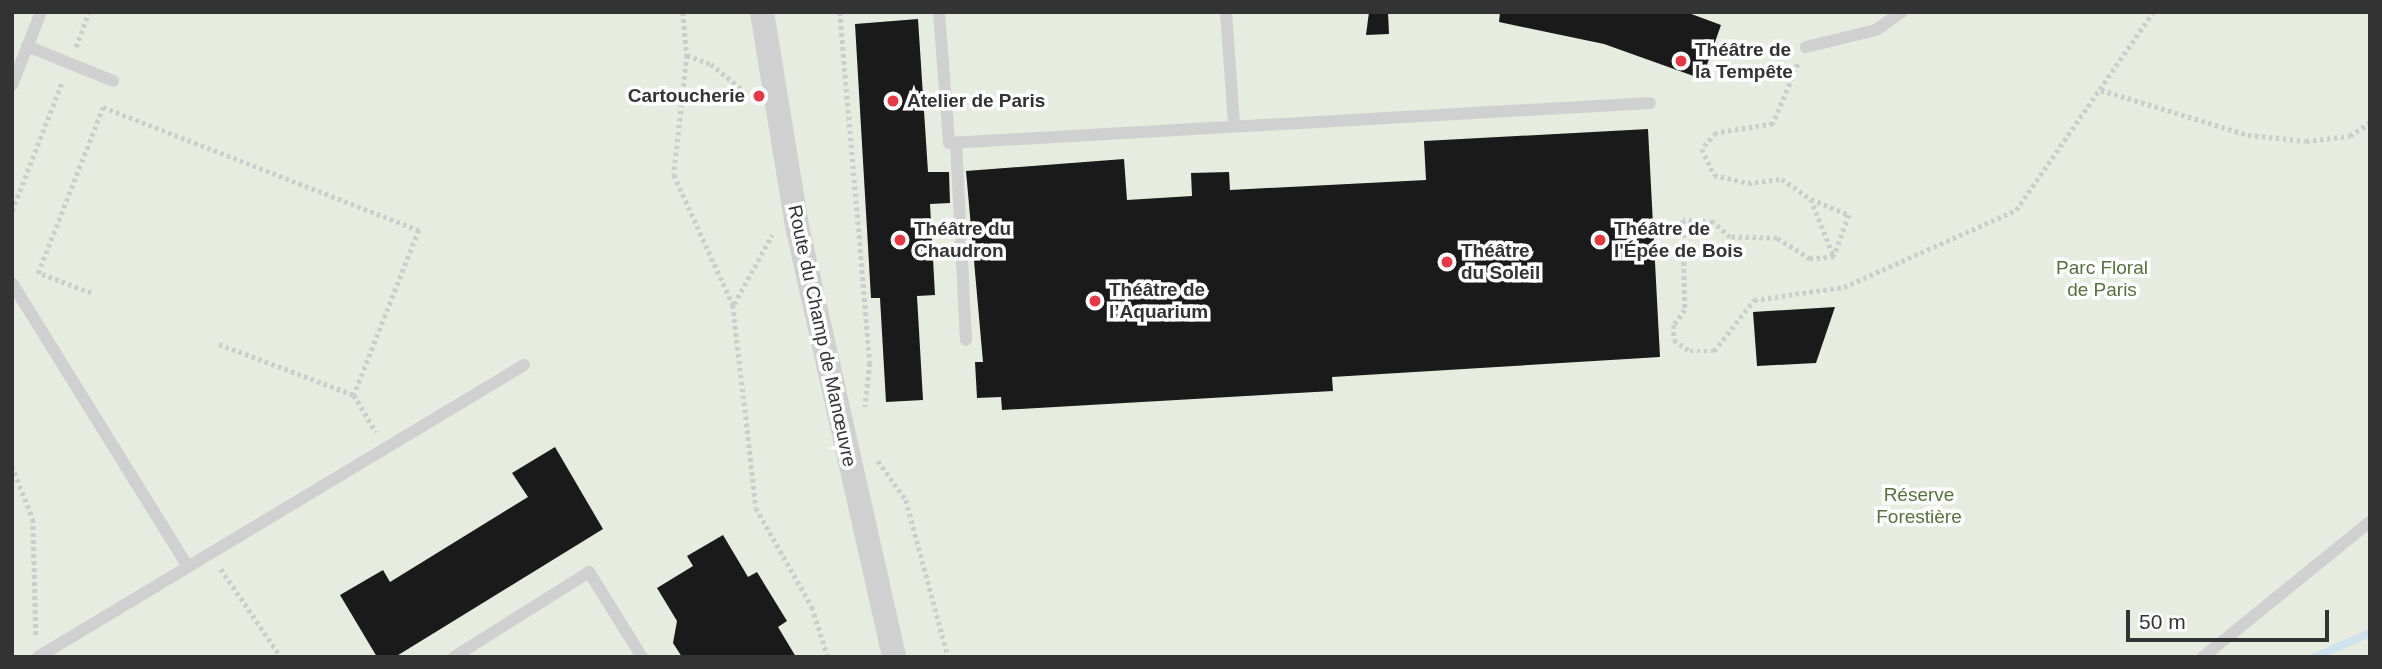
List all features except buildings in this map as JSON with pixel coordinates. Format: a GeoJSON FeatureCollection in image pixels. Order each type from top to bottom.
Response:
{"type":"FeatureCollection","features":[{"type":"Feature","properties":{"kind":"street","name":"Route du Champ de Manœuvre"},"geometry":{"type":"LineString","coordinates":[[762,12],[797,226],[894,657]]}},
{"type":"Feature","properties":{"kind":"lane"},"geometry":{"type":"LineString","coordinates":[[12,85],[41,12]]}},
{"type":"Feature","properties":{"kind":"lane"},"geometry":{"type":"LineString","coordinates":[[939,12],[945,139],[956,143],[1234,123],[1650,103]]}},
{"type":"Feature","properties":{"kind":"lane"},"geometry":{"type":"LineString","coordinates":[[1226,12],[1234,123]]}},
{"type":"Feature","properties":{"kind":"lane"},"geometry":{"type":"LineString","coordinates":[[1806,47],[1876,30],[1902,12]]}},
{"type":"Feature","properties":{"kind":"lane"},"geometry":{"type":"LineString","coordinates":[[27,46],[113,81]]}},
{"type":"Feature","properties":{"kind":"lane"},"geometry":{"type":"LineString","coordinates":[[956,143],[966,341]]}},
{"type":"Feature","properties":{"kind":"lane"},"geometry":{"type":"LineString","coordinates":[[12,284],[187,565]]}},
{"type":"Feature","properties":{"kind":"lane"},"geometry":{"type":"LineString","coordinates":[[38,657],[187,565],[524,365]]}},
{"type":"Feature","properties":{"kind":"lane"},"geometry":{"type":"LineString","coordinates":[[2203,657],[2370,522]]}},
{"type":"Feature","properties":{"kind":"lane"},"geometry":{"type":"LineString","coordinates":[[454,657],[589,572],[642,657]]}},
{"type":"Feature","properties":{"kind":"path"},"geometry":{"type":"LineString","coordinates":[[12,211],[89,12]]}},
{"type":"Feature","properties":{"kind":"path"},"geometry":{"type":"LineString","coordinates":[[683,12],[687,55],[674,175],[733,305],[756,509],[812,607],[828,657]]}},
{"type":"Feature","properties":{"kind":"path"},"geometry":{"type":"LineString","coordinates":[[840,12],[870,363],[863,418],[858,391]]}},
{"type":"Feature","properties":{"kind":"path"},"geometry":{"type":"LineString","coordinates":[[1834,257],[1810,259],[1777,238],[1730,237],[1713,222],[1683,220],[1685,310],[1674,325],[1674,340],[1690,351],[1714,351],[1754,300],[1844,287],[2016,210],[2153,12]]}},
{"type":"Feature","properties":{"kind":"path"},"geometry":{"type":"LineString","coordinates":[[1806,47],[1773,124],[1716,133],[1702,149],[1714,175],[1748,183],[1782,179],[1811,199],[1849,215],[1834,257]]}},
{"type":"Feature","properties":{"kind":"path"},"geometry":{"type":"LineString","coordinates":[[687,55],[711,64],[752,98]]}},
{"type":"Feature","properties":{"kind":"path"},"geometry":{"type":"LineString","coordinates":[[2101,90],[2248,135],[2306,141],[2350,136],[2370,121]]}},
{"type":"Feature","properties":{"kind":"path"},"geometry":{"type":"LineString","coordinates":[[91,293],[38,273],[103,107],[419,230],[354,395]]}},
{"type":"Feature","properties":{"kind":"path"},"geometry":{"type":"LineString","coordinates":[[1811,199],[1834,257]]}},
{"type":"Feature","properties":{"kind":"path"},"geometry":{"type":"LineString","coordinates":[[733,305],[776,227]]}},
{"type":"Feature","properties":{"kind":"path"},"geometry":{"type":"LineString","coordinates":[[219,344],[354,395],[385,447]]}},
{"type":"Feature","properties":{"kind":"path"},"geometry":{"type":"LineString","coordinates":[[873,449],[906,500],[948,657]]}},
{"type":"Feature","properties":{"kind":"path"},"geometry":{"type":"LineString","coordinates":[[12,466],[33,519],[36,639]]}},
{"type":"Feature","properties":{"kind":"path"},"geometry":{"type":"LineString","coordinates":[[218,566],[281,657]]}},
{"type":"Feature","properties":{"kind":"green space"},"geometry":{"type":"Polygon","coordinates":[[[12,12],[2370,12],[2370,657],[12,657],[12,12]]]}},
{"type":"Feature","properties":{"kind":"waterway"},"geometry":{"type":"LineString","coordinates":[[2315,657],[2370,633]]}},
{"type":"Feature","properties":{"kind":"place","name":"Théâtre de la Tempête"},"geometry":{"type":"Point","coordinates":[1681,61]}},
{"type":"Feature","properties":{"kind":"place","name":"Cartoucherie"},"geometry":{"type":"Point","coordinates":[759,96]}},
{"type":"Feature","properties":{"kind":"place","name":"Atelier de Paris"},"geometry":{"type":"Point","coordinates":[893,101]}},
{"type":"Feature","properties":{"kind":"place","name":"Théâtre du Chaudron"},"geometry":{"type":"Point","coordinates":[900,240]}},
{"type":"Feature","properties":{"kind":"place","name":"Théâtre de l'Épée de Bois"},"geometry":{"type":"Point","coordinates":[1600,240]}},
{"type":"Feature","properties":{"kind":"place","name":"Théâtre du Soleil"},"geometry":{"type":"Point","coordinates":[1447,262]}},
{"type":"Feature","properties":{"kind":"place","name":"Théâtre de l’Aquarium"},"geometry":{"type":"Point","coordinates":[1095,301]}},
{"type":"Feature","properties":{"kind":"park label","name":"Parc Floral de Paris"},"geometry":{"type":"Point","coordinates":[2102,279]}},
{"type":"Feature","properties":{"kind":"park label","name":"Réserve Forestière"},"geometry":{"type":"Point","coordinates":[1919,506]}}]}
